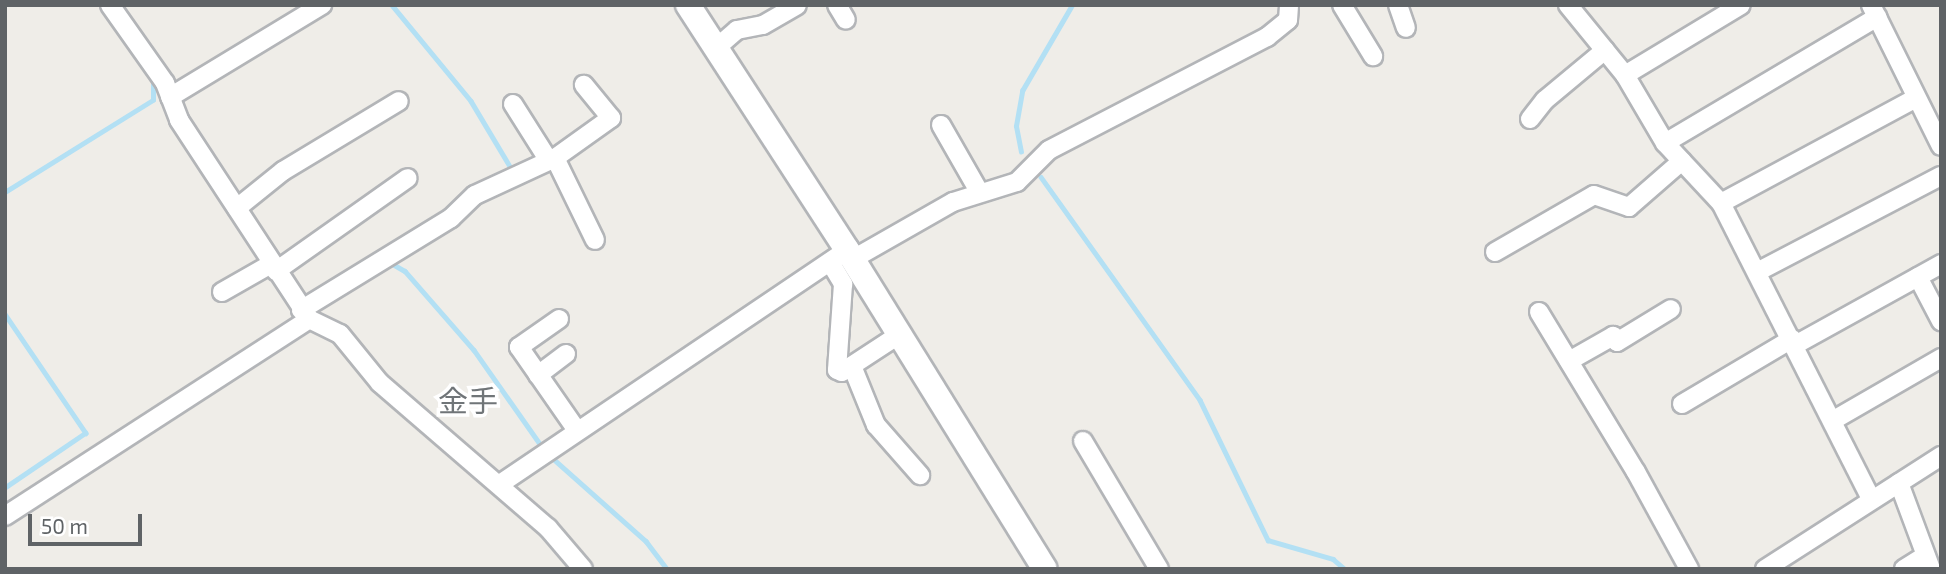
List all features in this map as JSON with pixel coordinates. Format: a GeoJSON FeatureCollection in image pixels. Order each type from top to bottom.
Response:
{"type":"FeatureCollection","features":[{"type":"Feature","properties":{"kind":"street"},"geometry":{"type":"LineString","coordinates":[[110,5],[170,97],[179,120],[305,315],[340,334],[416,417],[500,484],[548,528],[583,569]]}},
{"type":"Feature","properties":{"kind":"street"},"geometry":{"type":"LineString","coordinates":[[170,97],[322,5]]}},
{"type":"Feature","properties":{"kind":"street"},"geometry":{"type":"LineString","coordinates":[[688,5],[844,257],[900,334],[1037,566]]}},
{"type":"Feature","properties":{"kind":"street"},"geometry":{"type":"LineString","coordinates":[[715,49],[737,30],[763,25],[797,5]]}},
{"type":"Feature","properties":{"kind":"street"},"geometry":{"type":"LineString","coordinates":[[500,484],[576,429],[844,257],[953,202],[1017,181],[1049,150],[1274,33],[1288,20],[1289,5]]}},
{"type":"Feature","properties":{"kind":"street"},"geometry":{"type":"LineString","coordinates":[[1342,5],[1373,56]]}},
{"type":"Feature","properties":{"kind":"street"},"geometry":{"type":"LineString","coordinates":[[1398,5],[1406,28]]}},
{"type":"Feature","properties":{"kind":"street"},"geometry":{"type":"LineString","coordinates":[[1625,75],[1741,5]]}},
{"type":"Feature","properties":{"kind":"street"},"geometry":{"type":"LineString","coordinates":[[1570,6],[1625,75],[1665,143],[1721,203],[1759,271],[1871,499]]}},
{"type":"Feature","properties":{"kind":"street"},"geometry":{"type":"LineString","coordinates":[[1665,143],[1874,11],[1941,146]]}},
{"type":"Feature","properties":{"kind":"street"},"geometry":{"type":"LineString","coordinates":[[1530,119],[1545,100],[1605,50]]}},
{"type":"Feature","properties":{"kind":"street"},"geometry":{"type":"LineString","coordinates":[[5,516],[451,218],[475,195],[552,160],[611,118],[584,85]]}},
{"type":"Feature","properties":{"kind":"street"},"geometry":{"type":"LineString","coordinates":[[1721,203],[1916,98]]}},
{"type":"Feature","properties":{"kind":"street"},"geometry":{"type":"LineString","coordinates":[[237,208],[283,171],[399,102]]}},
{"type":"Feature","properties":{"kind":"street"},"geometry":{"type":"LineString","coordinates":[[513,104],[552,160],[595,240]]}},
{"type":"Feature","properties":{"kind":"street"},"geometry":{"type":"LineString","coordinates":[[942,125],[980,194]]}},
{"type":"Feature","properties":{"kind":"street"},"geometry":{"type":"LineString","coordinates":[[1495,252],[1594,195],[1629,207],[1682,161]]}},
{"type":"Feature","properties":{"kind":"street"},"geometry":{"type":"LineString","coordinates":[[1759,271],[1941,176]]}},
{"type":"Feature","properties":{"kind":"street"},"geometry":{"type":"LineString","coordinates":[[222,292],[274,267],[408,178]]}},
{"type":"Feature","properties":{"kind":"street"},"geometry":{"type":"LineString","coordinates":[[844,257],[837,370],[842,372],[900,334]]}},
{"type":"Feature","properties":{"kind":"street"},"geometry":{"type":"LineString","coordinates":[[1682,404],[1941,264]]}},
{"type":"Feature","properties":{"kind":"street"},"geometry":{"type":"LineString","coordinates":[[1918,277],[1941,321]]}},
{"type":"Feature","properties":{"kind":"street"},"geometry":{"type":"LineString","coordinates":[[1569,361],[1613,336],[1617,342],[1671,309]]}},
{"type":"Feature","properties":{"kind":"street"},"geometry":{"type":"LineString","coordinates":[[1539,312],[1689,569]]}},
{"type":"Feature","properties":{"kind":"street"},"geometry":{"type":"LineString","coordinates":[[559,318],[519,347],[576,429]]}},
{"type":"Feature","properties":{"kind":"street"},"geometry":{"type":"LineString","coordinates":[[538,374],[566,354]]}},
{"type":"Feature","properties":{"kind":"street"},"geometry":{"type":"LineString","coordinates":[[1832,421],[1941,358]]}},
{"type":"Feature","properties":{"kind":"street"},"geometry":{"type":"LineString","coordinates":[[852,366],[876,425],[920,475]]}},
{"type":"Feature","properties":{"kind":"street"},"geometry":{"type":"LineString","coordinates":[[1083,441],[1159,569]]}},
{"type":"Feature","properties":{"kind":"street"},"geometry":{"type":"LineString","coordinates":[[1765,569],[1941,456]]}},
{"type":"Feature","properties":{"kind":"street"},"geometry":{"type":"LineString","coordinates":[[1899,483],[1928,562],[1904,569]]}},
{"type":"Feature","properties":{"kind":"waterway"},"geometry":{"type":"LineString","coordinates":[[392,5],[471,101],[514,173]]}},
{"type":"Feature","properties":{"kind":"waterway"},"geometry":{"type":"LineString","coordinates":[[1021,152],[1016,126],[1022,91],[1072,5]]}},
{"type":"Feature","properties":{"kind":"waterway"},"geometry":{"type":"LineString","coordinates":[[5,192],[153,100],[153,79]]}},
{"type":"Feature","properties":{"kind":"waterway"},"geometry":{"type":"LineString","coordinates":[[1041,177],[1200,400],[1268,540],[1333,559],[1345,569]]}},
{"type":"Feature","properties":{"kind":"waterway"},"geometry":{"type":"LineString","coordinates":[[391,263],[405,271],[474,350],[543,448]]}},
{"type":"Feature","properties":{"kind":"waterway"},"geometry":{"type":"LineString","coordinates":[[5,314],[86,433],[5,488]]}},
{"type":"Feature","properties":{"kind":"waterway"},"geometry":{"type":"LineString","coordinates":[[549,455],[646,541],[667,569]]}},
{"type":"Feature","properties":{"kind":"district","name":"金手"},"geometry":{"type":"Point","coordinates":[468,400]}}]}
